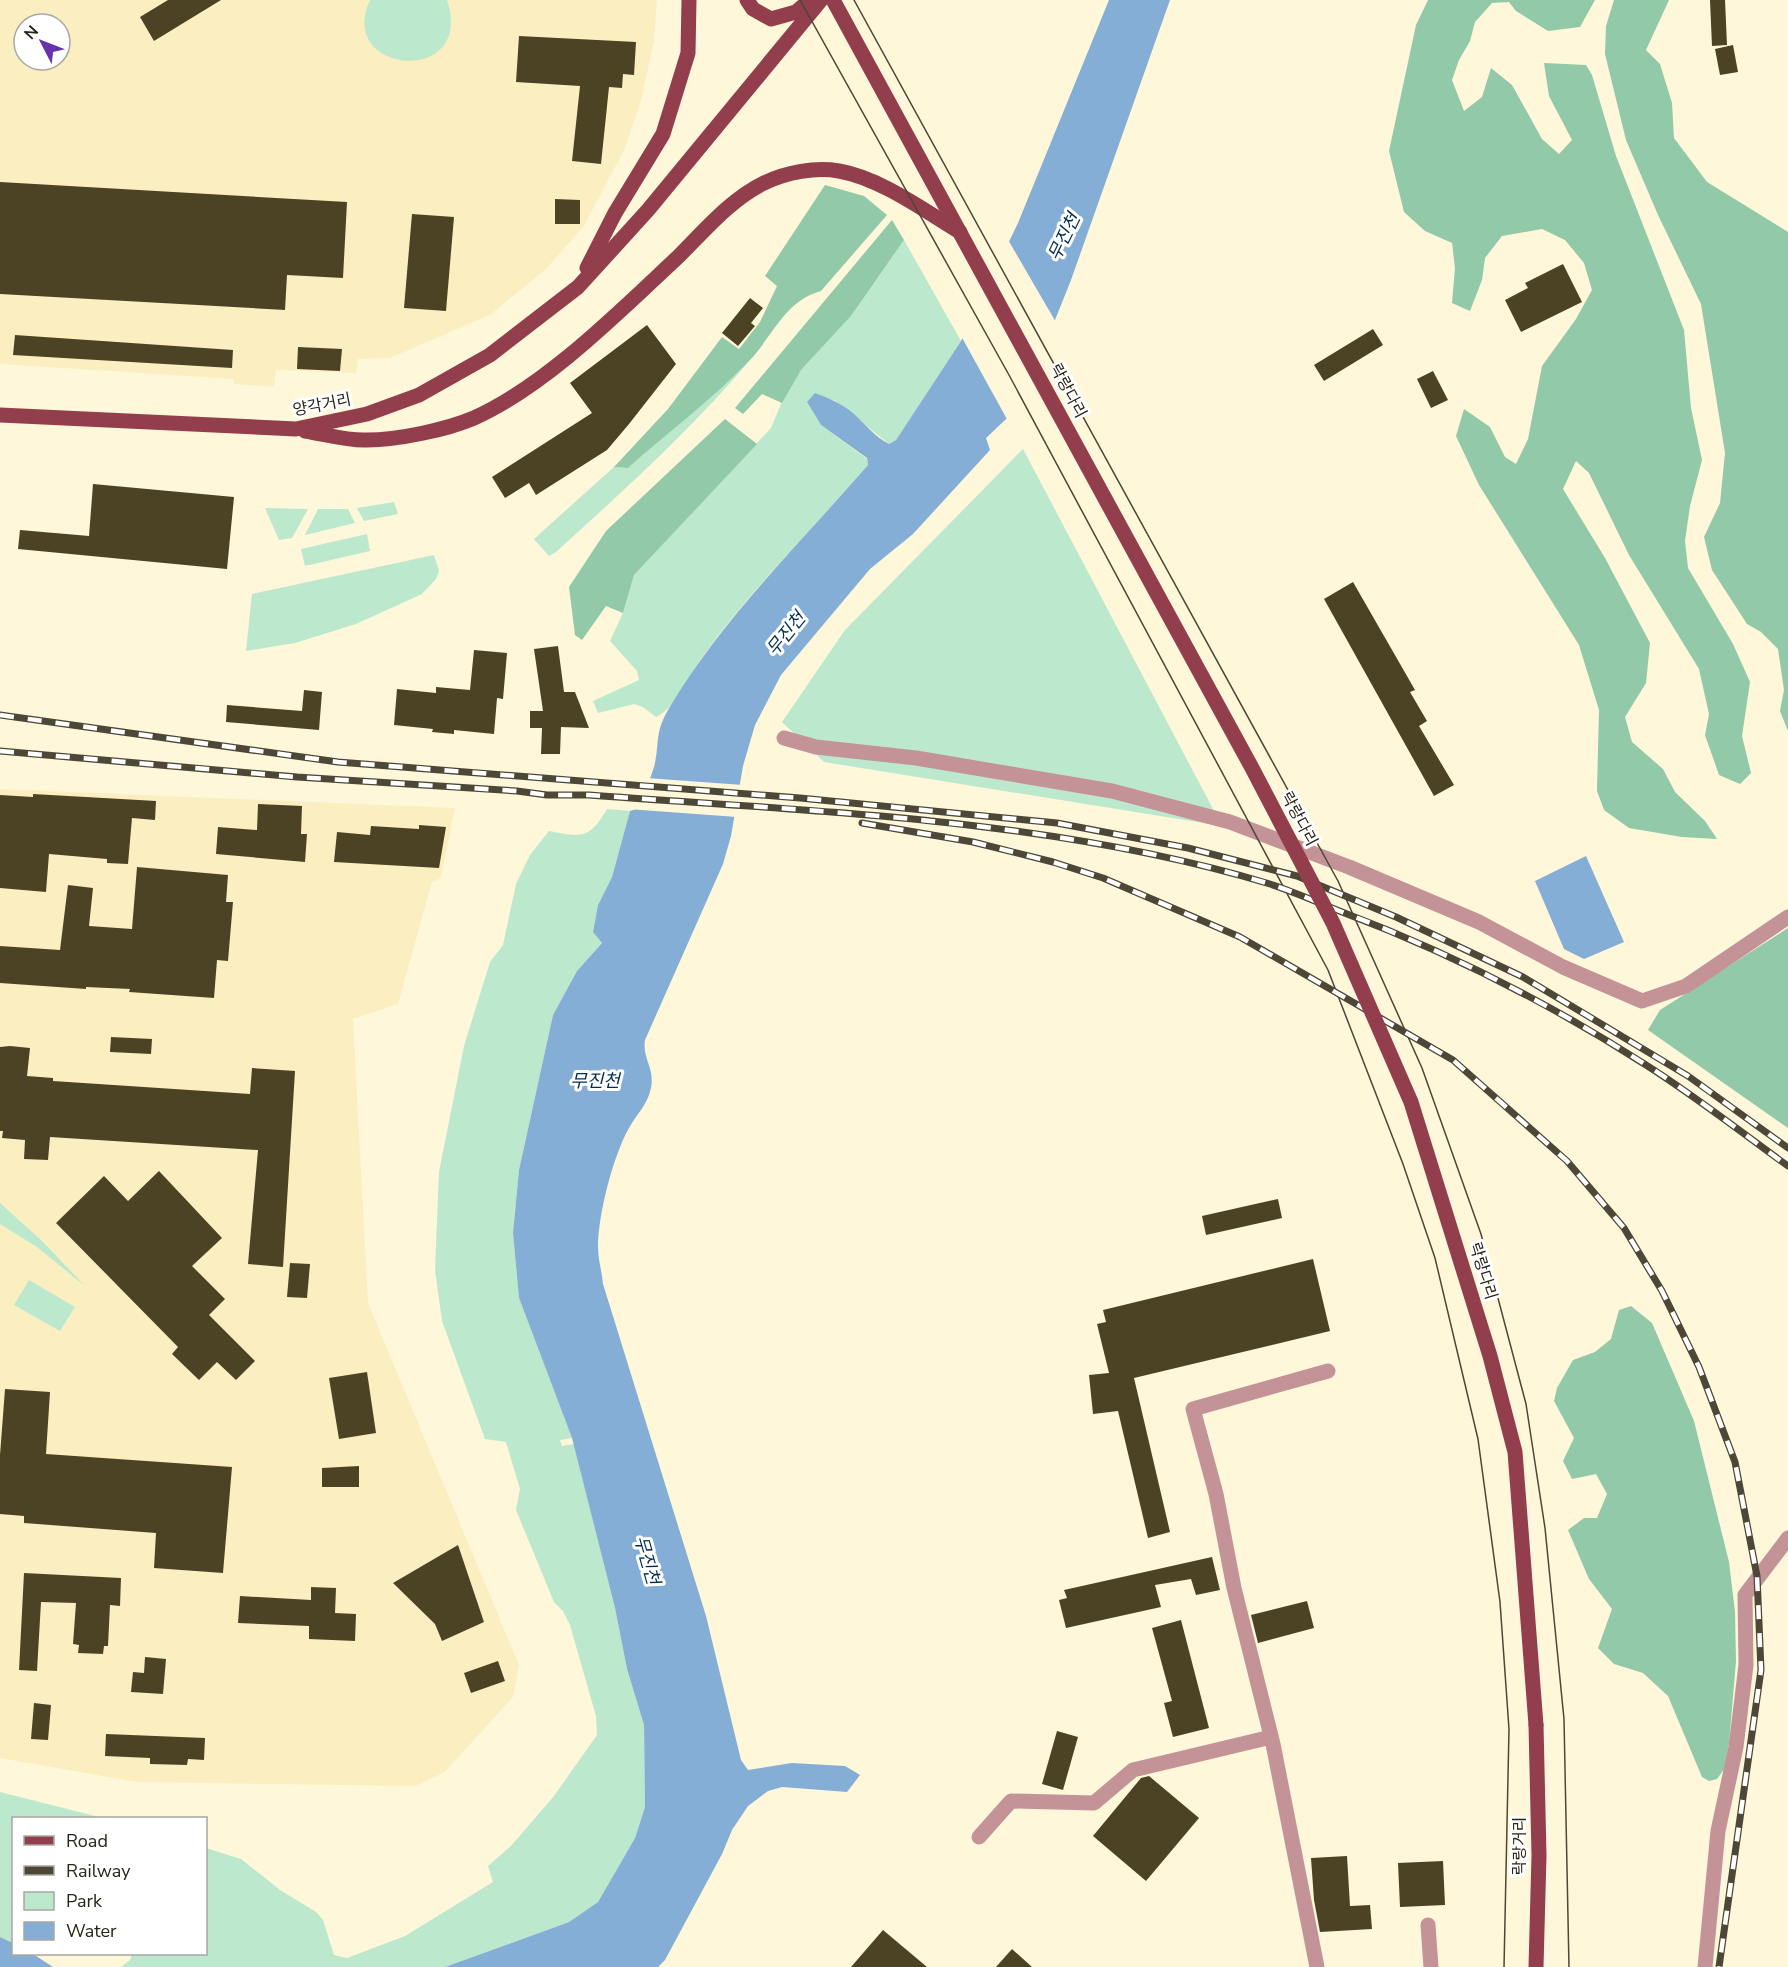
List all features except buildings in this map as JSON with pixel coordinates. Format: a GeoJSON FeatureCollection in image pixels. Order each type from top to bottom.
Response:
{"type":"FeatureCollection","features":[{"type":"Feature","properties":{"kind":"main road"},"geometry":{"type":"LineString","coordinates":[[578,287],[615,213],[663,134],[688,53],[689,0]]}},
{"type":"Feature","properties":{"kind":"main road"},"geometry":{"type":"LineString","coordinates":[[747,0],[753,9],[771,19],[796,12],[810,0]]}},
{"type":"Feature","properties":{"kind":"main road","name":"양각거리"},"geometry":{"type":"LineString","coordinates":[[0,415],[296,429],[367,414],[419,394],[490,355],[578,287],[648,210],[821,0]]}},
{"type":"Feature","properties":{"kind":"main road","name":"락랑다리"},"geometry":{"type":"LineString","coordinates":[[832,0],[1252,768],[1333,923],[1384,1034],[1412,1102],[1487,1345],[1515,1452],[1536,1725]]}},
{"type":"Feature","properties":{"kind":"main road"},"geometry":{"type":"LineString","coordinates":[[296,429],[367,440],[435,429],[472,419],[510,399],[574,350],[740,197],[782,175],[811,170],[839,171],[857,176],[914,204],[960,232]]}},
{"type":"Feature","properties":{"kind":"main road","name":"락랑거리"},"geometry":{"type":"LineString","coordinates":[[1536,1725],[1539,1855],[1536,1967]]}},
{"type":"Feature","properties":{"kind":"street"},"geometry":{"type":"LineString","coordinates":[[783,738],[816,747],[916,758],[1112,791],[1230,822],[1349,867],[1479,922],[1563,967],[1642,1001],[1686,986],[1788,917]]}},
{"type":"Feature","properties":{"kind":"street"},"geometry":{"type":"LineString","coordinates":[[1317,1967],[1271,1737],[1234,1588],[1216,1494],[1193,1409],[1328,1371]]}},
{"type":"Feature","properties":{"kind":"street"},"geometry":{"type":"LineString","coordinates":[[1705,1967],[1718,1831],[1736,1747],[1746,1665],[1746,1595],[1788,1538]]}},
{"type":"Feature","properties":{"kind":"street"},"geometry":{"type":"LineString","coordinates":[[979,1837],[1011,1801],[1094,1803],[1133,1770],[1271,1737]]}},
{"type":"Feature","properties":{"kind":"street"},"geometry":{"type":"LineString","coordinates":[[1428,1925],[1431,1967]]}},
{"type":"Feature","properties":{"kind":"shaded area"},"geometry":{"type":"Polygon","coordinates":[[[0,0],[657,0],[654,41],[641,101],[624,150],[584,226],[545,270],[490,315],[390,358],[358,359],[356,373],[276,370],[274,387],[234,384],[234,379],[0,364],[0,0]]]}},
{"type":"Feature","properties":{"kind":"shaded area"},"geometry":{"type":"Polygon","coordinates":[[[0,789],[455,808],[441,878],[432,882],[398,1004],[353,1019],[368,1303],[519,1665],[513,1697],[445,1772],[416,1786],[137,1782],[0,1758],[0,789]]]}},
{"type":"Feature","properties":{"kind":"green space"},"geometry":{"type":"Polygon","coordinates":[[[370,0],[447,0],[451,28],[442,47],[426,58],[406,61],[387,56],[371,44],[364,25],[370,0]]]}},
{"type":"Feature","properties":{"kind":"green space"},"geometry":{"type":"Polygon","coordinates":[[[1428,0],[1595,0],[1580,27],[1548,31],[1516,11],[1509,2],[1492,3],[1475,22],[1470,41],[1459,60],[1452,80],[1464,111],[1482,97],[1491,68],[1512,85],[1542,139],[1559,154],[1572,140],[1549,96],[1544,63],[1586,65],[1592,75],[1616,156],[1684,330],[1691,408],[1702,460],[1690,506],[1685,541],[1688,568],[1733,644],[1750,682],[1742,736],[1751,773],[1740,784],[1719,775],[1705,735],[1709,714],[1699,669],[1629,555],[1589,473],[1576,461],[1563,489],[1605,558],[1650,643],[1646,683],[1625,717],[1632,742],[1663,769],[1675,792],[1705,821],[1717,839],[1682,837],[1629,828],[1604,810],[1597,791],[1599,710],[1579,645],[1479,485],[1456,436],[1464,409],[1490,427],[1505,457],[1516,464],[1528,439],[1542,366],[1576,319],[1592,290],[1584,263],[1565,240],[1542,229],[1502,236],[1485,258],[1482,280],[1470,311],[1452,303],[1455,268],[1452,243],[1425,231],[1404,212],[1389,151],[1416,25],[1428,0]]]}},
{"type":"Feature","properties":{"kind":"green space"},"geometry":{"type":"Polygon","coordinates":[[[1614,0],[1669,0],[1646,50],[1660,64],[1672,103],[1674,138],[1707,182],[1788,232],[1788,731],[1780,711],[1784,690],[1778,649],[1761,632],[1747,624],[1712,570],[1704,537],[1720,503],[1725,453],[1701,304],[1658,215],[1626,140],[1605,54],[1606,26],[1614,0]]]}},
{"type":"Feature","properties":{"kind":"green space"},"geometry":{"type":"Polygon","coordinates":[[[825,185],[864,196],[887,215],[821,291],[798,302],[789,310],[750,360],[721,388],[628,468],[614,467],[668,409],[722,337],[739,349],[760,322],[777,286],[765,276],[825,185]]]}},
{"type":"Feature","properties":{"kind":"green space"},"geometry":{"type":"Polygon","coordinates":[[[892,220],[904,240],[851,316],[801,370],[782,403],[762,394],[743,414],[735,408],[892,220]]]}},
{"type":"Feature","properties":{"kind":"green space"},"geometry":{"type":"Polygon","coordinates":[[[904,240],[961,341],[896,440],[889,444],[834,400],[807,402],[821,425],[867,459],[868,465],[742,606],[703,656],[671,706],[656,717],[643,707],[634,704],[598,713],[593,701],[639,680],[637,671],[610,641],[623,613],[634,575],[771,428],[787,390],[801,370],[851,316],[904,240]]]}},
{"type":"Feature","properties":{"kind":"green space"},"geometry":{"type":"Polygon","coordinates":[[[750,360],[705,411],[656,459],[549,556],[534,539],[614,467],[628,468],[750,360]]]}},
{"type":"Feature","properties":{"kind":"green space"},"geometry":{"type":"Polygon","coordinates":[[[725,419],[757,444],[634,575],[623,613],[606,606],[582,640],[575,635],[569,587],[606,531],[725,419]]]}},
{"type":"Feature","properties":{"kind":"green space"},"geometry":{"type":"Polygon","coordinates":[[[1023,449],[1222,826],[824,762],[782,722],[845,630],[1023,449]]]}},
{"type":"Feature","properties":{"kind":"green space"},"geometry":{"type":"Polygon","coordinates":[[[394,502],[398,514],[364,521],[357,508],[394,502]]]}},
{"type":"Feature","properties":{"kind":"green space"},"geometry":{"type":"Polygon","coordinates":[[[265,508],[308,509],[292,538],[279,540],[265,508]]]}},
{"type":"Feature","properties":{"kind":"green space"},"geometry":{"type":"Polygon","coordinates":[[[318,509],[348,509],[355,523],[305,535],[318,509]]]}},
{"type":"Feature","properties":{"kind":"green space"},"geometry":{"type":"Polygon","coordinates":[[[367,534],[370,551],[305,566],[301,549],[367,534]]]}},
{"type":"Feature","properties":{"kind":"green space"},"geometry":{"type":"Polygon","coordinates":[[[434,555],[439,571],[436,579],[422,594],[356,624],[295,643],[246,651],[252,594],[434,555]]]}},
{"type":"Feature","properties":{"kind":"green space"},"geometry":{"type":"Polygon","coordinates":[[[607,809],[630,811],[612,877],[598,905],[593,932],[602,943],[577,971],[553,1015],[519,1170],[513,1233],[519,1298],[572,1438],[560,1440],[562,1446],[574,1444],[615,1608],[627,1669],[644,1725],[645,1807],[635,1838],[598,1902],[569,1922],[445,1967],[121,1967],[130,1960],[132,1955],[207,1955],[207,1848],[241,1859],[280,1890],[316,1912],[323,1920],[334,1955],[347,1958],[405,1936],[493,1882],[488,1866],[511,1846],[554,1796],[597,1735],[596,1716],[570,1625],[563,1611],[554,1602],[516,1510],[520,1489],[506,1442],[485,1439],[442,1321],[435,1270],[439,1172],[464,1046],[490,962],[503,945],[516,884],[530,855],[549,831],[583,834],[601,819],[607,809]]]}},
{"type":"Feature","properties":{"kind":"green space"},"geometry":{"type":"Polygon","coordinates":[[[1788,928],[1788,1128],[1648,1030],[1660,1010],[1788,928]]]}},
{"type":"Feature","properties":{"kind":"green space"},"geometry":{"type":"Polygon","coordinates":[[[0,1203],[42,1241],[85,1286],[37,1247],[0,1224],[0,1203]]]}},
{"type":"Feature","properties":{"kind":"green space"},"geometry":{"type":"Polygon","coordinates":[[[29,1280],[75,1307],[60,1331],[14,1305],[29,1280]]]}},
{"type":"Feature","properties":{"kind":"green space"},"geometry":{"type":"Polygon","coordinates":[[[1631,1306],[1652,1323],[1694,1421],[1729,1562],[1735,1612],[1736,1661],[1729,1744],[1725,1768],[1717,1779],[1709,1781],[1702,1777],[1668,1696],[1643,1673],[1614,1664],[1598,1648],[1612,1609],[1589,1579],[1568,1530],[1584,1518],[1597,1518],[1607,1494],[1596,1474],[1572,1479],[1563,1461],[1574,1438],[1554,1401],[1557,1388],[1573,1360],[1595,1352],[1611,1339],[1619,1310],[1631,1306]]]}},
{"type":"Feature","properties":{"kind":"green space"},"geometry":{"type":"Polygon","coordinates":[[[0,1792],[99,1817],[12,1817],[12,1943],[0,1937],[0,1792]]]}},
{"type":"Feature","properties":{"kind":"water","name":"무진천"},"geometry":{"type":"Polygon","coordinates":[[[1109,0],[1170,0],[1071,280],[1021,405],[986,438],[990,450],[913,534],[870,569],[781,675],[755,725],[743,766],[731,836],[723,864],[645,1040],[645,1052],[652,1081],[651,1088],[647,1100],[629,1128],[617,1154],[607,1186],[601,1219],[598,1247],[603,1284],[706,1616],[741,1760],[748,1770],[792,1763],[845,1766],[860,1775],[847,1792],[782,1787],[768,1791],[748,1806],[732,1830],[722,1854],[665,1960],[658,1967],[445,1967],[569,1922],[598,1902],[635,1838],[645,1807],[644,1725],[627,1669],[615,1608],[572,1438],[519,1298],[513,1233],[519,1170],[553,1015],[577,971],[602,943],[593,932],[598,905],[612,877],[630,811],[636,809],[652,772],[659,733],[668,710],[689,676],[737,613],[868,465],[867,458],[821,425],[807,402],[815,393],[825,397],[849,410],[884,441],[889,444],[896,440],[961,341],[1018,223],[1109,0]]]}},
{"type":"Feature","properties":{"kind":"water"},"geometry":{"type":"Polygon","coordinates":[[[1586,856],[1624,942],[1584,959],[1564,949],[1535,881],[1586,856]]]}},
{"type":"Feature","properties":{"kind":"water"},"geometry":{"type":"Polygon","coordinates":[[[0,1937],[12,1943],[12,1955],[35,1955],[53,1967],[0,1967],[0,1937]]]}},
{"type":"Feature","properties":{"kind":"pier"},"geometry":{"type":"Polygon","coordinates":[[[1007,238],[1057,324],[1023,406],[1008,421],[960,334],[1007,238]]]}},
{"type":"Feature","properties":{"kind":"pier"},"geometry":{"type":"Polygon","coordinates":[[[646,778],[743,785],[737,817],[628,809],[633,807],[646,778]]]}},
{"type":"Feature","properties":{"kind":"tram line"},"geometry":{"type":"LineString","coordinates":[[800,0],[1009,375],[1328,970],[1403,1164],[1435,1258],[1478,1439],[1500,1602],[1509,1729],[1504,1967]]}},
{"type":"Feature","properties":{"kind":"tram line"},"geometry":{"type":"LineString","coordinates":[[854,0],[1338,881],[1422,1068],[1481,1234],[1526,1404],[1545,1528],[1564,1719],[1569,1967]]}},
{"type":"Feature","properties":{"kind":"railway"},"geometry":{"type":"LineString","coordinates":[[0,715],[338,762],[800,798],[1057,823],[1188,848],[1297,876],[1396,917],[1523,977],[1688,1076],[1788,1148]]}},
{"type":"Feature","properties":{"kind":"railway"},"geometry":{"type":"LineString","coordinates":[[0,751],[297,777],[517,791],[547,795],[589,795],[933,821],[1018,831],[1187,862],[1289,890],[1421,944],[1536,1000],[1646,1065],[1788,1166]]}},
{"type":"Feature","properties":{"kind":"railway"},"geometry":{"type":"LineString","coordinates":[[862,823],[973,842],[1053,862],[1103,878],[1240,937],[1453,1060],[1567,1161],[1624,1228],[1662,1291],[1699,1367],[1735,1462],[1757,1576],[1761,1670],[1719,1967]]}}]}
